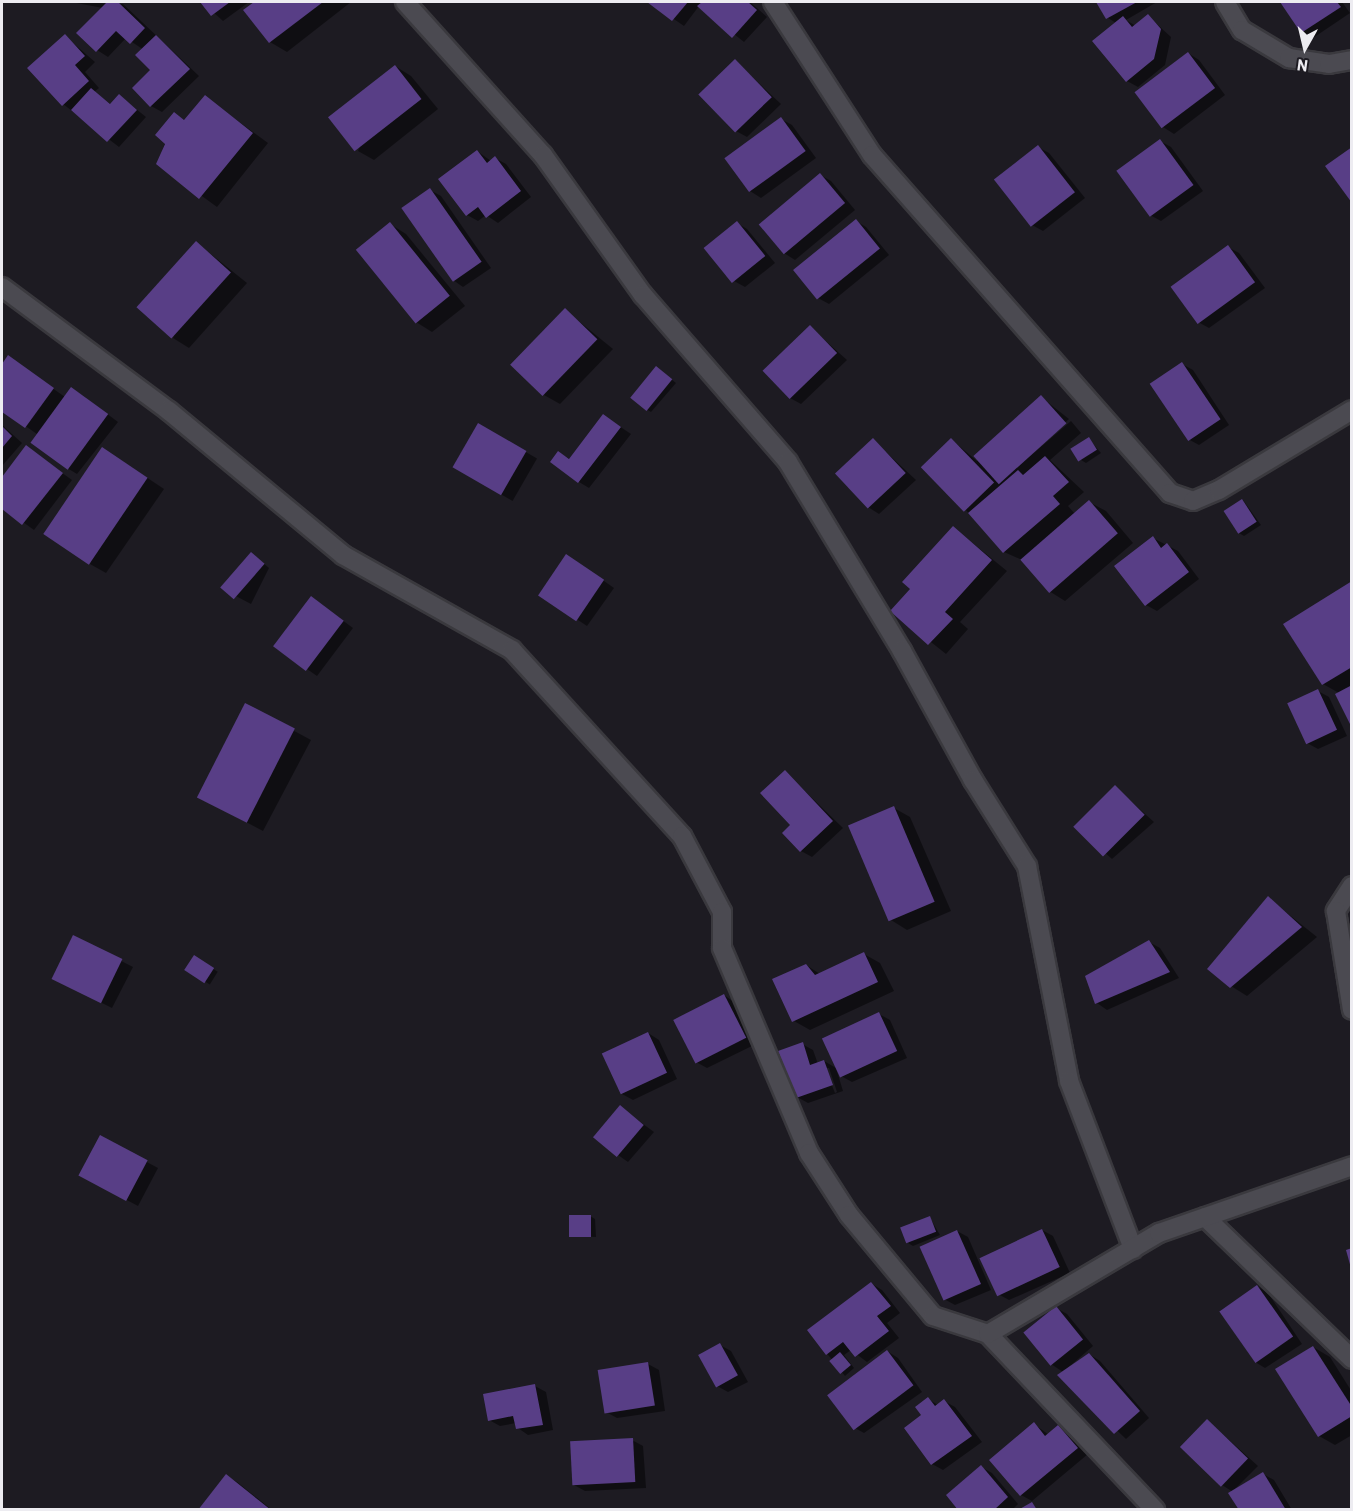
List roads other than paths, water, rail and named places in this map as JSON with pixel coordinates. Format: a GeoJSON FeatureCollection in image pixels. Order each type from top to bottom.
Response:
{"type":"FeatureCollection","features":[{"type":"Feature","properties":{"kind":"street"},"geometry":{"type":"LineString","coordinates":[[405,2],[543,155],[643,295],[788,462],[902,651],[973,780],[1026,866],[1069,1081],[1133,1249]]}},
{"type":"Feature","properties":{"kind":"street"},"geometry":{"type":"LineString","coordinates":[[773,2],[872,155],[1170,493],[1193,501],[1219,490],[1352,410]]}},
{"type":"Feature","properties":{"kind":"street"},"geometry":{"type":"LineString","coordinates":[[1225,2],[1242,30],[1289,58],[1329,64],[1352,60]]}},
{"type":"Feature","properties":{"kind":"street"},"geometry":{"type":"LineString","coordinates":[[2,287],[169,411],[343,555],[513,650],[681,836],[722,912],[722,948],[809,1153],[849,1215],[933,1316],[988,1334],[1155,1509]]}},
{"type":"Feature","properties":{"kind":"street"},"geometry":{"type":"LineString","coordinates":[[1352,886],[1336,911],[1352,1010]]}},
{"type":"Feature","properties":{"kind":"street"},"geometry":{"type":"LineString","coordinates":[[988,1334],[1159,1233],[1352,1166]]}},
{"type":"Feature","properties":{"kind":"street"},"geometry":{"type":"LineString","coordinates":[[1205,1217],[1352,1359]]}}]}
